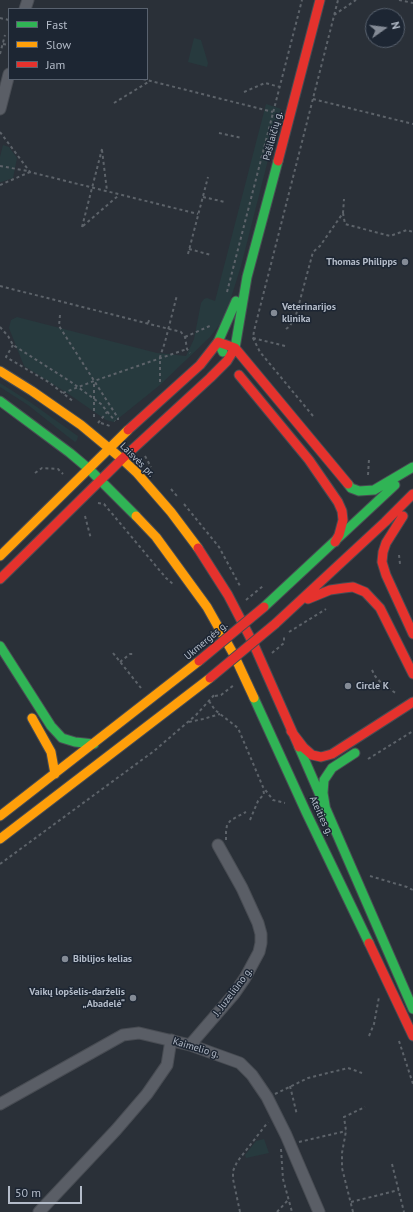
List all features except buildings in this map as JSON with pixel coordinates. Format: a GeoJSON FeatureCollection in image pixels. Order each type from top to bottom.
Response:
{"type":"FeatureCollection","features":[{"type":"Feature","properties":{"kind":"main road","name":"Pašilaičių g."},"geometry":{"type":"LineString","coordinates":[[235,348],[247,277],[320,0]]}},
{"type":"Feature","properties":{"kind":"main road","name":"Pašilaičių g."},"geometry":{"type":"LineString","coordinates":[[0,556],[109,448],[200,365],[218,342],[247,277]]}},
{"type":"Feature","properties":{"kind":"main road"},"geometry":{"type":"LineString","coordinates":[[218,342],[235,348],[351,488],[359,491],[374,490],[413,468]]}},
{"type":"Feature","properties":{"kind":"main road"},"geometry":{"type":"LineString","coordinates":[[218,342],[227,361],[309,460],[338,502],[342,511],[343,520],[339,535],[335,542]]}},
{"type":"Feature","properties":{"kind":"main road"},"geometry":{"type":"LineString","coordinates":[[0,579],[122,459],[227,361],[235,348]]}},
{"type":"Feature","properties":{"kind":"main road","name":"Laisvės pr."},"geometry":{"type":"LineString","coordinates":[[0,371],[75,421],[137,473],[171,512],[200,550],[228,595]]}},
{"type":"Feature","properties":{"kind":"main road"},"geometry":{"type":"LineString","coordinates":[[0,401],[89,469],[101,480]]}},
{"type":"Feature","properties":{"kind":"main road","name":"Ukmergės g."},"geometry":{"type":"LineString","coordinates":[[0,816],[199,661],[264,607],[413,468]]}},
{"type":"Feature","properties":{"kind":"main road","name":"Ateities g."},"geometry":{"type":"LineString","coordinates":[[101,480],[156,537],[183,572],[207,607],[234,655],[306,812],[413,1036]]}},
{"type":"Feature","properties":{"kind":"main road"},"geometry":{"type":"LineString","coordinates":[[0,840],[210,678],[275,624],[302,601],[413,494]]}},
{"type":"Feature","properties":{"kind":"main road"},"geometry":{"type":"LineString","coordinates":[[413,501],[386,543],[382,562],[386,575],[413,634]]}},
{"type":"Feature","properties":{"kind":"main road"},"geometry":{"type":"LineString","coordinates":[[302,601],[330,590],[344,588],[353,587],[366,592],[380,608],[413,674]]}},
{"type":"Feature","properties":{"kind":"main road","name":"Ateities g."},"geometry":{"type":"LineString","coordinates":[[228,595],[254,645],[413,1009]]}},
{"type":"Feature","properties":{"kind":"main road"},"geometry":{"type":"LineString","coordinates":[[0,646],[51,726],[62,738],[75,742],[94,744]]}},
{"type":"Feature","properties":{"kind":"main road"},"geometry":{"type":"LineString","coordinates":[[291,731],[304,748],[312,755],[320,757],[332,754],[413,702]]}},
{"type":"Feature","properties":{"kind":"main road"},"geometry":{"type":"LineString","coordinates":[[25,709],[38,727],[51,752],[55,774]]}},
{"type":"Feature","properties":{"kind":"main road"},"geometry":{"type":"LineString","coordinates":[[326,811],[323,793],[324,780],[327,774],[332,768],[366,746]]}},
{"type":"Feature","properties":{"kind":"street"},"geometry":{"type":"LineString","coordinates":[[0,109],[8,78]]}},
{"type":"Feature","properties":{"kind":"street","name":"J. Juzeliūno g."},"geometry":{"type":"LineString","coordinates":[[190,1045],[234,994],[245,978],[259,952],[261,943],[261,934],[258,923],[223,844]]}},
{"type":"Feature","properties":{"kind":"street","name":"Kaimelio g."},"geometry":{"type":"LineString","coordinates":[[0,1104],[123,1035],[140,1033],[190,1045],[240,1063],[252,1075],[277,1116],[319,1212]]}},
{"type":"Feature","properties":{"kind":"street"},"geometry":{"type":"LineString","coordinates":[[39,1212],[116,1130],[147,1094],[167,1065],[171,1040]]}},
{"type":"Feature","properties":{"kind":"path"},"geometry":{"type":"LineString","coordinates":[[226,296],[302,0]]}},
{"type":"Feature","properties":{"kind":"path"},"geometry":{"type":"LineString","coordinates":[[317,421],[260,352],[253,338],[338,0]]}},
{"type":"Feature","properties":{"kind":"path"},"geometry":{"type":"LineString","coordinates":[[333,16],[356,0]]}},
{"type":"Feature","properties":{"kind":"path"},"geometry":{"type":"LineString","coordinates":[[399,0],[413,3]]}},
{"type":"Feature","properties":{"kind":"path"},"geometry":{"type":"LineString","coordinates":[[0,54],[5,36]]}},
{"type":"Feature","properties":{"kind":"path"},"geometry":{"type":"LineString","coordinates":[[2,44],[8,45]]}},
{"type":"Feature","properties":{"kind":"path"},"geometry":{"type":"LineString","coordinates":[[146,80],[273,112]]}},
{"type":"Feature","properties":{"kind":"path"},"geometry":{"type":"LineString","coordinates":[[114,103],[150,81]]}},
{"type":"Feature","properties":{"kind":"path"},"geometry":{"type":"LineString","coordinates":[[244,92],[265,83],[280,87]]}},
{"type":"Feature","properties":{"kind":"path"},"geometry":{"type":"LineString","coordinates":[[313,99],[413,124]]}},
{"type":"Feature","properties":{"kind":"path"},"geometry":{"type":"LineString","coordinates":[[0,132],[30,172]]}},
{"type":"Feature","properties":{"kind":"path"},"geometry":{"type":"LineString","coordinates":[[219,133],[242,138]]}},
{"type":"Feature","properties":{"kind":"path"},"geometry":{"type":"LineString","coordinates":[[107,192],[102,149],[82,227],[119,195]]}},
{"type":"Feature","properties":{"kind":"path"},"geometry":{"type":"LineString","coordinates":[[0,166],[30,172],[198,214]]}},
{"type":"Feature","properties":{"kind":"path"},"geometry":{"type":"LineString","coordinates":[[0,185],[30,172]]}},
{"type":"Feature","properties":{"kind":"path"},"geometry":{"type":"LineString","coordinates":[[188,254],[208,177]]}},
{"type":"Feature","properties":{"kind":"path"},"geometry":{"type":"LineString","coordinates":[[203,197],[225,202]]}},
{"type":"Feature","properties":{"kind":"path"},"geometry":{"type":"LineString","coordinates":[[344,199],[343,213],[345,224],[390,236],[407,230],[413,232]]}},
{"type":"Feature","properties":{"kind":"path"},"geometry":{"type":"LineString","coordinates":[[286,329],[290,326],[296,315],[313,252],[320,246],[343,213]]}},
{"type":"Feature","properties":{"kind":"path"},"geometry":{"type":"LineString","coordinates":[[189,249],[211,255]]}},
{"type":"Feature","properties":{"kind":"path"},"geometry":{"type":"LineString","coordinates":[[0,286],[181,332],[185,337],[187,349],[192,355]]}},
{"type":"Feature","properties":{"kind":"path"},"geometry":{"type":"LineString","coordinates":[[165,380],[160,385],[160,357],[169,329],[177,295]]}},
{"type":"Feature","properties":{"kind":"path"},"geometry":{"type":"LineString","coordinates":[[60,315],[59,326],[118,418],[118,425]]}},
{"type":"Feature","properties":{"kind":"path"},"geometry":{"type":"LineString","coordinates":[[148,324],[150,318]]}},
{"type":"Feature","properties":{"kind":"path"},"geometry":{"type":"LineString","coordinates":[[185,337],[216,323],[212,330]]}},
{"type":"Feature","properties":{"kind":"path"},"geometry":{"type":"LineString","coordinates":[[0,327],[8,336],[13,346],[78,387],[107,412],[118,425]]}},
{"type":"Feature","properties":{"kind":"path"},"geometry":{"type":"LineString","coordinates":[[253,338],[285,346]]}},
{"type":"Feature","properties":{"kind":"path"},"geometry":{"type":"LineString","coordinates":[[13,346],[6,357],[50,383],[75,403]]}},
{"type":"Feature","properties":{"kind":"path"},"geometry":{"type":"LineString","coordinates":[[63,393],[160,357],[187,349]]}},
{"type":"Feature","properties":{"kind":"path"},"geometry":{"type":"LineString","coordinates":[[94,381],[94,418]]}},
{"type":"Feature","properties":{"kind":"path"},"geometry":{"type":"LineString","coordinates":[[98,422],[107,412]]}},
{"type":"Feature","properties":{"kind":"path"},"geometry":{"type":"LineString","coordinates":[[88,413],[98,422],[108,426],[113,426]]}},
{"type":"Feature","properties":{"kind":"path"},"geometry":{"type":"LineString","coordinates":[[118,425],[123,420]]}},
{"type":"Feature","properties":{"kind":"path"},"geometry":{"type":"LineString","coordinates":[[146,458],[148,454]]}},
{"type":"Feature","properties":{"kind":"path"},"geometry":{"type":"LineString","coordinates":[[368,474],[370,459]]}},
{"type":"Feature","properties":{"kind":"path"},"geometry":{"type":"LineString","coordinates":[[35,473],[42,468],[58,469]]}},
{"type":"Feature","properties":{"kind":"path"},"geometry":{"type":"LineString","coordinates":[[104,504],[166,578],[177,588]]}},
{"type":"Feature","properties":{"kind":"path"},"geometry":{"type":"LineString","coordinates":[[84,511],[91,539]]}},
{"type":"Feature","properties":{"kind":"path"},"geometry":{"type":"LineString","coordinates":[[246,600],[260,588]]}},
{"type":"Feature","properties":{"kind":"path"},"geometry":{"type":"LineString","coordinates":[[270,655],[284,643],[283,636],[327,608]]}},
{"type":"Feature","properties":{"kind":"path"},"geometry":{"type":"LineString","coordinates":[[114,653],[142,689]]}},
{"type":"Feature","properties":{"kind":"path"},"geometry":{"type":"LineString","coordinates":[[120,662],[130,654],[133,654]]}},
{"type":"Feature","properties":{"kind":"path"},"geometry":{"type":"LineString","coordinates":[[372,670],[382,684],[399,696]]}},
{"type":"Feature","properties":{"kind":"path"},"geometry":{"type":"LineString","coordinates":[[215,696],[221,695],[236,684]]}},
{"type":"Feature","properties":{"kind":"path"},"geometry":{"type":"LineString","coordinates":[[0,864],[154,751],[188,722],[215,696],[219,689]]}},
{"type":"Feature","properties":{"kind":"path"},"geometry":{"type":"LineString","coordinates":[[209,701],[215,710],[238,728],[263,787],[273,800],[285,803]]}},
{"type":"Feature","properties":{"kind":"path"},"geometry":{"type":"LineString","coordinates":[[188,722],[220,714]]}},
{"type":"Feature","properties":{"kind":"path"},"geometry":{"type":"LineString","coordinates":[[365,761],[413,731]]}},
{"type":"Feature","properties":{"kind":"path"},"geometry":{"type":"LineString","coordinates":[[250,820],[258,801],[264,794],[263,787]]}},
{"type":"Feature","properties":{"kind":"path"},"geometry":{"type":"LineString","coordinates":[[69,807],[72,810]]}},
{"type":"Feature","properties":{"kind":"path"},"geometry":{"type":"LineString","coordinates":[[223,844],[228,825],[231,820],[246,812]]}},
{"type":"Feature","properties":{"kind":"path"},"geometry":{"type":"LineString","coordinates":[[369,875],[413,890]]}},
{"type":"Feature","properties":{"kind":"path"},"geometry":{"type":"LineString","coordinates":[[369,1036],[374,1024],[379,997]]}},
{"type":"Feature","properties":{"kind":"path"},"geometry":{"type":"LineString","coordinates":[[267,1098],[308,1078],[348,1068],[362,1073]]}},
{"type":"Feature","properties":{"kind":"path"},"geometry":{"type":"LineString","coordinates":[[290,1086],[297,1115]]}},
{"type":"Feature","properties":{"kind":"path"},"geometry":{"type":"LineString","coordinates":[[353,1212],[342,1168],[342,1153],[346,1131],[344,1117],[365,1106]]}},
{"type":"Feature","properties":{"kind":"path"},"geometry":{"type":"LineString","coordinates":[[240,1212],[233,1179],[233,1171],[237,1162],[268,1122],[277,1116]]}},
{"type":"Feature","properties":{"kind":"path"},"geometry":{"type":"LineString","coordinates":[[392,1164],[404,1212]]}},
{"type":"Feature","properties":{"kind":"path"},"geometry":{"type":"LineString","coordinates":[[351,1202],[399,1190]]}},
{"type":"Feature","properties":{"kind":"path"},"geometry":{"type":"LineString","coordinates":[[277,1212],[289,1199]]}},
{"type":"Feature","properties":{"kind":"green space"},"geometry":{"type":"Polygon","coordinates":[[[194,38],[201,40],[208,63],[207,67],[188,62],[194,38]]]}},
{"type":"Feature","properties":{"kind":"green space"},"geometry":{"type":"Polygon","coordinates":[[[266,104],[281,109],[241,266],[226,314],[210,337],[160,385],[114,422],[106,420],[24,366],[9,328],[11,320],[17,317],[157,353],[186,356],[194,339],[201,303],[207,298],[215,301],[266,104]]]}},
{"type":"Feature","properties":{"kind":"green space"},"geometry":{"type":"Polygon","coordinates":[[[3,145],[9,147],[17,158],[13,178],[0,182],[0,157],[3,145]]]}},
{"type":"Feature","properties":{"kind":"green space"},"geometry":{"type":"Polygon","coordinates":[[[0,383],[78,436],[77,440],[75,442],[28,405],[0,387],[0,383]]]}},
{"type":"Feature","properties":{"kind":"green space"},"geometry":{"type":"Polygon","coordinates":[[[264,1139],[269,1153],[246,1158],[245,1155],[256,1141],[264,1139]]]}},
{"type":"Feature","properties":{"kind":"traffic: fast"},"geometry":{"type":"LineString","coordinates":[[235,348],[247,277],[278,161]]}},
{"type":"Feature","properties":{"kind":"traffic: fast"},"geometry":{"type":"LineString","coordinates":[[223,352],[218,342],[236,301]]}},
{"type":"Feature","properties":{"kind":"traffic: fast"},"geometry":{"type":"LineString","coordinates":[[0,401],[89,469],[136,516]]}},
{"type":"Feature","properties":{"kind":"traffic: fast"},"geometry":{"type":"LineString","coordinates":[[348,484],[351,488],[359,491],[374,490],[413,467]]}},
{"type":"Feature","properties":{"kind":"traffic: fast"},"geometry":{"type":"LineString","coordinates":[[264,607],[395,485]]}},
{"type":"Feature","properties":{"kind":"traffic: fast"},"geometry":{"type":"LineString","coordinates":[[0,646],[51,726],[62,738],[75,742],[94,744]]}},
{"type":"Feature","properties":{"kind":"traffic: fast"},"geometry":{"type":"LineString","coordinates":[[254,698],[306,812],[369,943]]}},
{"type":"Feature","properties":{"kind":"traffic: fast"},"geometry":{"type":"LineString","coordinates":[[299,747],[413,1009]]}},
{"type":"Feature","properties":{"kind":"traffic: fast"},"geometry":{"type":"LineString","coordinates":[[326,811],[323,793],[324,780],[332,768],[355,753]]}},
{"type":"Feature","properties":{"kind":"traffic: slow"},"geometry":{"type":"LineString","coordinates":[[0,371],[81,425],[122,459],[137,473],[171,512],[198,548]]}},
{"type":"Feature","properties":{"kind":"traffic: slow"},"geometry":{"type":"LineString","coordinates":[[0,556],[128,430]]}},
{"type":"Feature","properties":{"kind":"traffic: slow"},"geometry":{"type":"LineString","coordinates":[[136,516],[156,537],[207,607],[234,655],[254,698]]}},
{"type":"Feature","properties":{"kind":"traffic: slow"},"geometry":{"type":"LineString","coordinates":[[0,816],[199,661]]}},
{"type":"Feature","properties":{"kind":"traffic: slow"},"geometry":{"type":"LineString","coordinates":[[0,839],[210,678]]}},
{"type":"Feature","properties":{"kind":"traffic: slow"},"geometry":{"type":"LineString","coordinates":[[32,718],[51,752],[55,774]]}},
{"type":"Feature","properties":{"kind":"traffic: jam"},"geometry":{"type":"LineString","coordinates":[[278,161],[320,0]]}},
{"type":"Feature","properties":{"kind":"traffic: jam"},"geometry":{"type":"LineString","coordinates":[[128,430],[200,365],[218,342],[235,348],[348,484]]}},
{"type":"Feature","properties":{"kind":"traffic: jam"},"geometry":{"type":"LineString","coordinates":[[0,579],[122,459],[210,378],[227,361],[235,348]]}},
{"type":"Feature","properties":{"kind":"traffic: jam"},"geometry":{"type":"LineString","coordinates":[[239,375],[309,460],[338,502],[342,511],[343,520],[339,535],[335,542]]}},
{"type":"Feature","properties":{"kind":"traffic: jam"},"geometry":{"type":"LineString","coordinates":[[275,624],[413,494]]}},
{"type":"Feature","properties":{"kind":"traffic: jam"},"geometry":{"type":"LineString","coordinates":[[403,516],[386,543],[382,562],[386,575],[413,634]]}},
{"type":"Feature","properties":{"kind":"traffic: jam"},"geometry":{"type":"LineString","coordinates":[[198,548],[228,595],[254,645],[299,747]]}},
{"type":"Feature","properties":{"kind":"traffic: jam"},"geometry":{"type":"LineString","coordinates":[[308,599],[330,590],[344,588],[353,587],[365,592],[380,608],[413,674]]}},
{"type":"Feature","properties":{"kind":"traffic: jam"},"geometry":{"type":"LineString","coordinates":[[199,661],[264,607]]}},
{"type":"Feature","properties":{"kind":"traffic: jam"},"geometry":{"type":"LineString","coordinates":[[210,678],[275,624]]}},
{"type":"Feature","properties":{"kind":"traffic: jam"},"geometry":{"type":"LineString","coordinates":[[291,731],[304,748],[312,755],[321,757],[332,754],[413,702]]}},
{"type":"Feature","properties":{"kind":"traffic: jam"},"geometry":{"type":"LineString","coordinates":[[369,943],[413,1036]]}},
{"type":"Feature","properties":{"kind":"place","name":"Thomas Philipps"},"geometry":{"type":"Point","coordinates":[405,262]}},
{"type":"Feature","properties":{"kind":"place","name":"Veterinarijos klinika"},"geometry":{"type":"Point","coordinates":[274,313]}},
{"type":"Feature","properties":{"kind":"place","name":"Circle K"},"geometry":{"type":"Point","coordinates":[348,686]}},
{"type":"Feature","properties":{"kind":"place","name":"Biblijos kelias"},"geometry":{"type":"Point","coordinates":[65,959]}},
{"type":"Feature","properties":{"kind":"place","name":"Vaikų lopšelis-darželis „Abadelė“"},"geometry":{"type":"Point","coordinates":[133,998]}}]}
